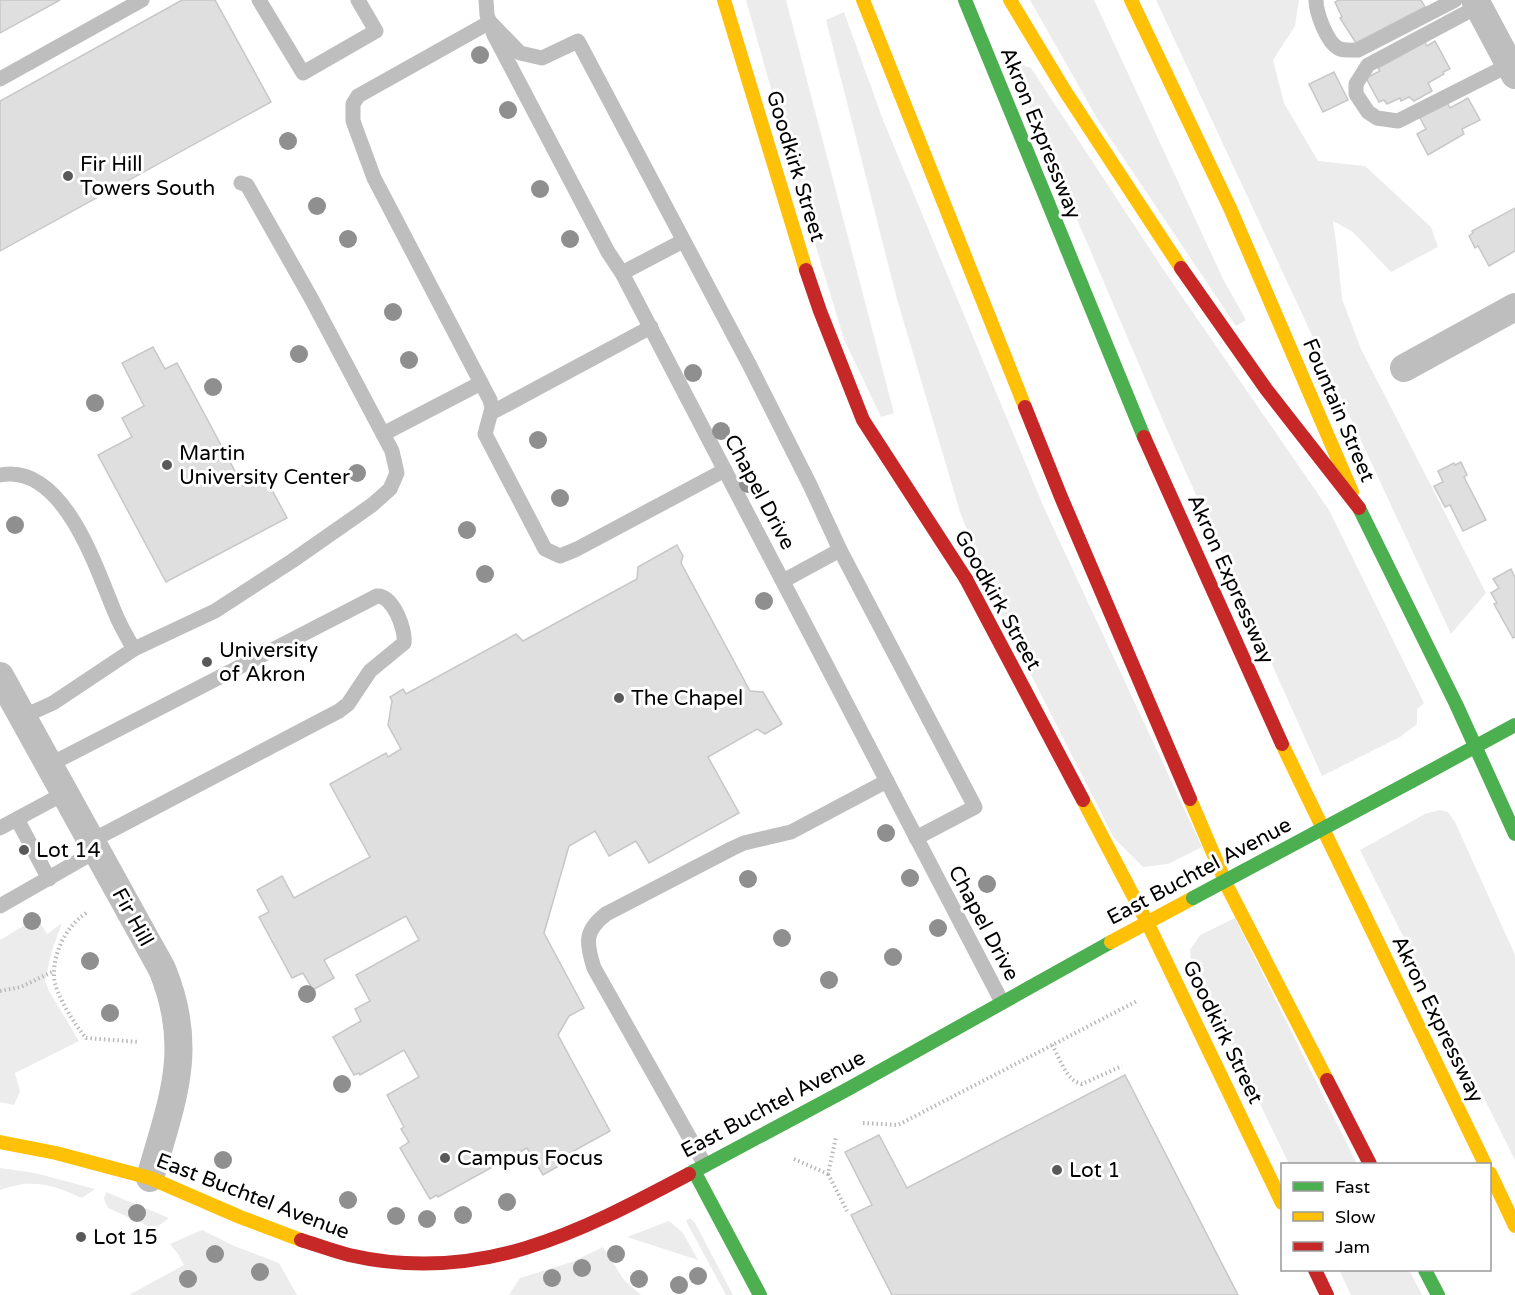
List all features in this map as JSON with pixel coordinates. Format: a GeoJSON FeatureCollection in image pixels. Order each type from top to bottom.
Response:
{"type":"FeatureCollection","features":[{"type":"Feature","properties":{"kind":"main road","name":"Goodkirk Street"},"geometry":{"type":"LineString","coordinates":[[724,0],[820,311],[863,420],[966,579],[1147,922],[1281,1201]]}},
{"type":"Feature","properties":{"kind":"main road"},"geometry":{"type":"LineString","coordinates":[[863,0],[1061,497],[1228,888],[1369,1163]]}},
{"type":"Feature","properties":{"kind":"main road","name":"Akron Expressway"},"geometry":{"type":"LineString","coordinates":[[964,0],[1128,402],[1300,783],[1485,1163]]}},
{"type":"Feature","properties":{"kind":"main road"},"geometry":{"type":"LineString","coordinates":[[1010,0],[1036,47],[1180,269],[1301,438],[1359,508]]}},
{"type":"Feature","properties":{"kind":"main road","name":"Fountain Street"},"geometry":{"type":"LineString","coordinates":[[1131,0],[1230,208],[1359,508],[1476,746],[1515,834]]}},
{"type":"Feature","properties":{"kind":"main road","name":"East Buchtel Avenue"},"geometry":{"type":"LineString","coordinates":[[0,1142],[56,1153],[150,1178],[240,1217],[349,1255],[401,1263],[450,1263],[495,1257],[537,1246],[577,1230],[848,1089],[1147,922],[1515,724]]}},
{"type":"Feature","properties":{"kind":"main road"},"geometry":{"type":"LineString","coordinates":[[699,1168],[760,1295]]}},
{"type":"Feature","properties":{"kind":"main road"},"geometry":{"type":"LineString","coordinates":[[1491,1175],[1515,1226]]}},
{"type":"Feature","properties":{"kind":"main road"},"geometry":{"type":"LineString","coordinates":[[1316,1271],[1327,1295]]}},
{"type":"Feature","properties":{"kind":"main road"},"geometry":{"type":"LineString","coordinates":[[1426,1271],[1438,1295]]}},
{"type":"Feature","properties":{"kind":"street"},"geometry":{"type":"LineString","coordinates":[[1470,2],[1512,70]]}},
{"type":"Feature","properties":{"kind":"street"},"geometry":{"type":"LineString","coordinates":[[1404,368],[1515,307]]}},
{"type":"Feature","properties":{"kind":"street","name":"Fir Hill"},"geometry":{"type":"LineString","coordinates":[[0,676],[162,969],[170,988],[176,1010],[180,1058],[177,1081],[150,1178]]}},
{"type":"Feature","properties":{"kind":"lane"},"geometry":{"type":"LineString","coordinates":[[0,79],[142,0]]}},
{"type":"Feature","properties":{"kind":"lane"},"geometry":{"type":"LineString","coordinates":[[259,0],[303,73],[376,30],[358,0]]}},
{"type":"Feature","properties":{"kind":"lane","name":"Chapel Drive"},"geometry":{"type":"LineString","coordinates":[[486,0],[489,22],[494,35],[603,242],[651,327],[1002,1002]]}},
{"type":"Feature","properties":{"kind":"lane"},"geometry":{"type":"LineString","coordinates":[[1316,0],[1316,10],[1331,42],[1340,50],[1358,50],[1470,2]]}},
{"type":"Feature","properties":{"kind":"lane"},"geometry":{"type":"LineString","coordinates":[[1470,2],[1368,65],[1356,84],[1356,94],[1360,101],[1368,112],[1377,118],[1398,121],[1512,70]]}},
{"type":"Feature","properties":{"kind":"lane"},"geometry":{"type":"LineString","coordinates":[[725,470],[560,556],[545,549],[485,434],[491,413],[490,400],[374,178],[352,121],[353,104],[358,96],[489,22],[520,53],[542,58],[578,41],[810,484],[840,550],[975,807],[916,838]]}},
{"type":"Feature","properties":{"kind":"lane"},"geometry":{"type":"LineString","coordinates":[[22,717],[53,703],[134,650],[215,611],[292,561],[372,505],[390,489],[397,473],[392,451],[383,434],[247,185],[241,183]]}},
{"type":"Feature","properties":{"kind":"lane"},"geometry":{"type":"LineString","coordinates":[[622,273],[683,242]]}},
{"type":"Feature","properties":{"kind":"lane"},"geometry":{"type":"LineString","coordinates":[[491,413],[651,327]]}},
{"type":"Feature","properties":{"kind":"lane"},"geometry":{"type":"LineString","coordinates":[[383,434],[481,382]]}},
{"type":"Feature","properties":{"kind":"lane"},"geometry":{"type":"LineString","coordinates":[[0,474],[17,473],[53,493],[78,528],[97,567],[113,610],[134,650]]}},
{"type":"Feature","properties":{"kind":"lane"},"geometry":{"type":"LineString","coordinates":[[783,581],[840,550]]}},
{"type":"Feature","properties":{"kind":"lane"},"geometry":{"type":"LineString","coordinates":[[0,906],[49,879],[94,846],[348,704],[370,671],[404,643],[404,632],[391,602],[387,598],[377,596],[49,765]]}},
{"type":"Feature","properties":{"kind":"lane"},"geometry":{"type":"LineString","coordinates":[[699,1168],[594,968],[587,939],[594,923],[606,914],[733,848],[744,843],[791,832],[887,781]]}},
{"type":"Feature","properties":{"kind":"lane"},"geometry":{"type":"LineString","coordinates":[[0,828],[65,793]]}},
{"type":"Feature","properties":{"kind":"lane"},"geometry":{"type":"LineString","coordinates":[[17,819],[49,879]]}},
{"type":"Feature","properties":{"kind":"path"},"geometry":{"type":"LineString","coordinates":[[86,914],[78,919],[69,930],[60,946],[54,971],[57,989],[79,1030],[86,1038],[139,1042]]}},
{"type":"Feature","properties":{"kind":"path"},"geometry":{"type":"LineString","coordinates":[[0,990],[21,987],[54,971]]}},
{"type":"Feature","properties":{"kind":"path"},"geometry":{"type":"LineString","coordinates":[[863,1123],[898,1125],[1137,1001]]}},
{"type":"Feature","properties":{"kind":"path"},"geometry":{"type":"LineString","coordinates":[[1053,1045],[1071,1079],[1076,1083],[1082,1084],[1122,1066]]}},
{"type":"Feature","properties":{"kind":"path"},"geometry":{"type":"LineString","coordinates":[[828,1174],[836,1137]]}},
{"type":"Feature","properties":{"kind":"path"},"geometry":{"type":"LineString","coordinates":[[794,1160],[828,1174],[847,1210]]}},
{"type":"Feature","properties":{"kind":"shaded area"},"geometry":{"type":"Polygon","coordinates":[[[746,0],[786,0],[894,413],[881,417],[844,339],[746,0]]]}},
{"type":"Feature","properties":{"kind":"shaded area"},"geometry":{"type":"Polygon","coordinates":[[[1030,0],[1094,0],[1223,279],[1246,320],[1236,326],[1098,120],[1030,0]]]}},
{"type":"Feature","properties":{"kind":"shaded area"},"geometry":{"type":"Polygon","coordinates":[[[1156,0],[1299,0],[1295,26],[1273,60],[1284,103],[1318,161],[1365,166],[1431,227],[1438,247],[1391,272],[1353,232],[1333,221],[1342,299],[1361,349],[1486,593],[1451,634],[1156,0]]]}},
{"type":"Feature","properties":{"kind":"shaded area"},"geometry":{"type":"Polygon","coordinates":[[[844,12],[883,120],[1045,510],[1202,847],[1168,864],[1143,867],[1114,838],[997,608],[960,512],[897,299],[826,20],[844,12]]]}},
{"type":"Feature","properties":{"kind":"shaded area"},"geometry":{"type":"Polygon","coordinates":[[[1020,64],[1031,68],[1163,269],[1329,510],[1424,703],[1417,709],[1417,724],[1400,737],[1322,776],[1167,430],[1015,74],[1020,64]]]}},
{"type":"Feature","properties":{"kind":"shaded area"},"geometry":{"type":"Polygon","coordinates":[[[1439,810],[1448,812],[1455,822],[1515,955],[1515,1160],[1360,850],[1425,814],[1439,810]]]}},
{"type":"Feature","properties":{"kind":"shaded area"},"geometry":{"type":"Polygon","coordinates":[[[37,918],[47,934],[62,923],[52,950],[45,981],[79,1041],[15,1073],[20,1092],[14,1105],[0,1102],[0,940],[37,918]]]}},
{"type":"Feature","properties":{"kind":"shaded area"},"geometry":{"type":"Polygon","coordinates":[[[1235,918],[1357,1163],[1289,1163],[1191,961],[1190,950],[1200,935],[1235,918]]]}},
{"type":"Feature","properties":{"kind":"shaded area"},"geometry":{"type":"Polygon","coordinates":[[[0,1168],[35,1173],[95,1189],[82,1198],[52,1187],[33,1184],[0,1190],[0,1168]]]}},
{"type":"Feature","properties":{"kind":"shaded area"},"geometry":{"type":"Polygon","coordinates":[[[106,1192],[169,1218],[153,1230],[108,1208],[104,1199],[106,1192]]]}},
{"type":"Feature","properties":{"kind":"shaded area"},"geometry":{"type":"Polygon","coordinates":[[[690,1218],[695,1223],[733,1295],[726,1295],[686,1221],[690,1218]]]}},
{"type":"Feature","properties":{"kind":"shaded area"},"geometry":{"type":"Polygon","coordinates":[[[669,1221],[683,1233],[698,1260],[627,1237],[669,1221]]]}},
{"type":"Feature","properties":{"kind":"shaded area"},"geometry":{"type":"Polygon","coordinates":[[[202,1230],[234,1246],[279,1263],[297,1295],[129,1295],[184,1265],[170,1244],[202,1230]]]}},
{"type":"Feature","properties":{"kind":"shaded area"},"geometry":{"type":"Polygon","coordinates":[[[603,1247],[624,1280],[641,1295],[509,1295],[520,1278],[572,1262],[603,1247]]]}},
{"type":"Feature","properties":{"kind":"shaded area"},"geometry":{"type":"Polygon","coordinates":[[[1339,1271],[1410,1271],[1422,1295],[1351,1295],[1339,1271]]]}},
{"type":"Feature","properties":{"kind":"building"},"geometry":{"type":"Polygon","coordinates":[[[0,0],[60,0],[0,33],[0,0]]]}},
{"type":"Feature","properties":{"kind":"building","name":"Fir Hill Towers South"},"geometry":{"type":"Polygon","coordinates":[[[182,0],[215,0],[271,102],[0,251],[0,101],[182,0]]]}},
{"type":"Feature","properties":{"kind":"building"},"geometry":{"type":"Polygon","coordinates":[[[1339,0],[1421,0],[1425,7],[1356,43],[1340,18],[1342,17],[1335,2],[1339,0]]]}},
{"type":"Feature","properties":{"kind":"building"},"geometry":{"type":"Polygon","coordinates":[[[1435,41],[1450,69],[1428,83],[1432,91],[1414,101],[1409,97],[1387,104],[1384,100],[1379,102],[1366,78],[1380,71],[1378,68],[1425,42],[1427,46],[1435,41]]]}},
{"type":"Feature","properties":{"kind":"building"},"geometry":{"type":"Polygon","coordinates":[[[1334,72],[1348,100],[1323,112],[1309,84],[1334,72]]]}},
{"type":"Feature","properties":{"kind":"building"},"geometry":{"type":"Polygon","coordinates":[[[1468,98],[1480,120],[1462,129],[1464,134],[1428,155],[1417,134],[1426,129],[1420,118],[1446,100],[1450,108],[1468,98]]]}},
{"type":"Feature","properties":{"kind":"building"},"geometry":{"type":"Polygon","coordinates":[[[1515,208],[1515,251],[1489,266],[1478,246],[1475,248],[1469,236],[1473,233],[1472,231],[1515,208]]]}},
{"type":"Feature","properties":{"kind":"building","name":"Martin University Center"},"geometry":{"type":"Polygon","coordinates":[[[153,347],[165,369],[177,363],[243,486],[264,475],[287,518],[166,582],[98,455],[132,437],[122,418],[144,406],[122,363],[153,347]]]}},
{"type":"Feature","properties":{"kind":"building"},"geometry":{"type":"Polygon","coordinates":[[[1461,462],[1467,475],[1464,477],[1486,520],[1463,531],[1450,505],[1445,507],[1434,486],[1443,482],[1438,471],[1461,462]]]}},
{"type":"Feature","properties":{"kind":"building"},"geometry":{"type":"Polygon","coordinates":[[[677,545],[683,556],[681,563],[750,691],[763,692],[782,724],[765,734],[757,729],[708,757],[739,813],[649,863],[636,841],[609,856],[595,831],[569,846],[544,933],[584,1008],[569,1016],[558,1035],[610,1131],[570,1153],[569,1160],[543,1175],[527,1148],[438,1197],[437,1195],[430,1199],[400,1148],[409,1142],[401,1129],[404,1127],[387,1095],[419,1077],[404,1050],[360,1075],[359,1073],[354,1075],[333,1037],[361,1021],[355,1009],[370,1001],[356,975],[419,940],[406,916],[324,960],[334,978],[313,990],[303,973],[292,978],[259,917],[269,912],[257,890],[282,876],[294,898],[370,857],[330,784],[386,753],[388,757],[401,749],[388,725],[392,701],[390,697],[403,689],[406,694],[516,634],[523,641],[637,579],[638,567],[677,545]]]}},
{"type":"Feature","properties":{"kind":"building"},"geometry":{"type":"Polygon","coordinates":[[[1511,569],[1515,578],[1515,637],[1513,638],[1494,604],[1497,603],[1491,593],[1499,588],[1493,579],[1511,569]]]}},
{"type":"Feature","properties":{"kind":"building","name":"Lot 1"},"geometry":{"type":"Polygon","coordinates":[[[1125,1075],[1238,1295],[892,1295],[851,1215],[872,1205],[845,1152],[879,1135],[907,1188],[1125,1075]]]}},
{"type":"Feature","properties":{"kind":"traffic: fast"},"geometry":{"type":"LineString","coordinates":[[965,0],[1144,437]]}},
{"type":"Feature","properties":{"kind":"traffic: fast"},"geometry":{"type":"LineString","coordinates":[[1359,508],[1456,704],[1515,834]]}},
{"type":"Feature","properties":{"kind":"traffic: fast"},"geometry":{"type":"LineString","coordinates":[[1412,781],[1515,725]]}},
{"type":"Feature","properties":{"kind":"traffic: fast"},"geometry":{"type":"LineString","coordinates":[[1193,898],[1412,781]]}},
{"type":"Feature","properties":{"kind":"traffic: fast"},"geometry":{"type":"LineString","coordinates":[[689,1174],[848,1089],[1111,942]]}},
{"type":"Feature","properties":{"kind":"traffic: fast"},"geometry":{"type":"LineString","coordinates":[[694,1171],[760,1295]]}},
{"type":"Feature","properties":{"kind":"traffic: fast"},"geometry":{"type":"LineString","coordinates":[[1426,1271],[1438,1295]]}},
{"type":"Feature","properties":{"kind":"traffic: slow"},"geometry":{"type":"LineString","coordinates":[[724,0],[806,270]]}},
{"type":"Feature","properties":{"kind":"traffic: slow"},"geometry":{"type":"LineString","coordinates":[[863,0],[1025,407]]}},
{"type":"Feature","properties":{"kind":"traffic: slow"},"geometry":{"type":"LineString","coordinates":[[1010,0],[1065,91],[1181,268]]}},
{"type":"Feature","properties":{"kind":"traffic: slow"},"geometry":{"type":"LineString","coordinates":[[1131,0],[1230,208],[1352,492]]}},
{"type":"Feature","properties":{"kind":"traffic: slow"},"geometry":{"type":"LineString","coordinates":[[1282,744],[1485,1163]]}},
{"type":"Feature","properties":{"kind":"traffic: slow"},"geometry":{"type":"LineString","coordinates":[[1190,799],[1228,888],[1327,1080]]}},
{"type":"Feature","properties":{"kind":"traffic: slow"},"geometry":{"type":"LineString","coordinates":[[1083,800],[1147,922],[1281,1201]]}},
{"type":"Feature","properties":{"kind":"traffic: slow"},"geometry":{"type":"LineString","coordinates":[[1111,942],[1193,898]]}},
{"type":"Feature","properties":{"kind":"traffic: slow"},"geometry":{"type":"LineString","coordinates":[[0,1142],[56,1153],[150,1178],[240,1217],[301,1240]]}},
{"type":"Feature","properties":{"kind":"traffic: slow"},"geometry":{"type":"LineString","coordinates":[[1491,1175],[1515,1226]]}},
{"type":"Feature","properties":{"kind":"traffic: jam"},"geometry":{"type":"LineString","coordinates":[[1181,268],[1266,389],[1359,508]]}},
{"type":"Feature","properties":{"kind":"traffic: jam"},"geometry":{"type":"LineString","coordinates":[[806,270],[863,420],[966,579]]}},
{"type":"Feature","properties":{"kind":"traffic: jam"},"geometry":{"type":"LineString","coordinates":[[1025,407],[1190,799]]}},
{"type":"Feature","properties":{"kind":"traffic: jam"},"geometry":{"type":"LineString","coordinates":[[1144,437],[1282,744]]}},
{"type":"Feature","properties":{"kind":"traffic: jam"},"geometry":{"type":"LineString","coordinates":[[966,579],[1083,800]]}},
{"type":"Feature","properties":{"kind":"traffic: jam"},"geometry":{"type":"LineString","coordinates":[[1327,1080],[1369,1163]]}},
{"type":"Feature","properties":{"kind":"traffic: jam"},"geometry":{"type":"LineString","coordinates":[[301,1240],[349,1255],[396,1263],[441,1263],[484,1258],[526,1248],[567,1233],[607,1216],[689,1174]]}},
{"type":"Feature","properties":{"kind":"traffic: jam"},"geometry":{"type":"LineString","coordinates":[[1315,1271],[1327,1295]]}},
{"type":"Feature","properties":{"kind":"place","name":"Fir Hill Towers South"},"geometry":{"type":"Point","coordinates":[68,176]}},
{"type":"Feature","properties":{"kind":"place","name":"Martin University Center"},"geometry":{"type":"Point","coordinates":[167,465]}},
{"type":"Feature","properties":{"kind":"place","name":"University of Akron"},"geometry":{"type":"Point","coordinates":[207,662]}},
{"type":"Feature","properties":{"kind":"place","name":"The Chapel"},"geometry":{"type":"Point","coordinates":[619,698]}},
{"type":"Feature","properties":{"kind":"place","name":"Lot 14"},"geometry":{"type":"Point","coordinates":[24,850]}},
{"type":"Feature","properties":{"kind":"place","name":"Campus Focus"},"geometry":{"type":"Point","coordinates":[445,1158]}},
{"type":"Feature","properties":{"kind":"place","name":"Lot 1"},"geometry":{"type":"Point","coordinates":[1057,1170]}},
{"type":"Feature","properties":{"kind":"place","name":"Lot 15"},"geometry":{"type":"Point","coordinates":[81,1237]}}]}
